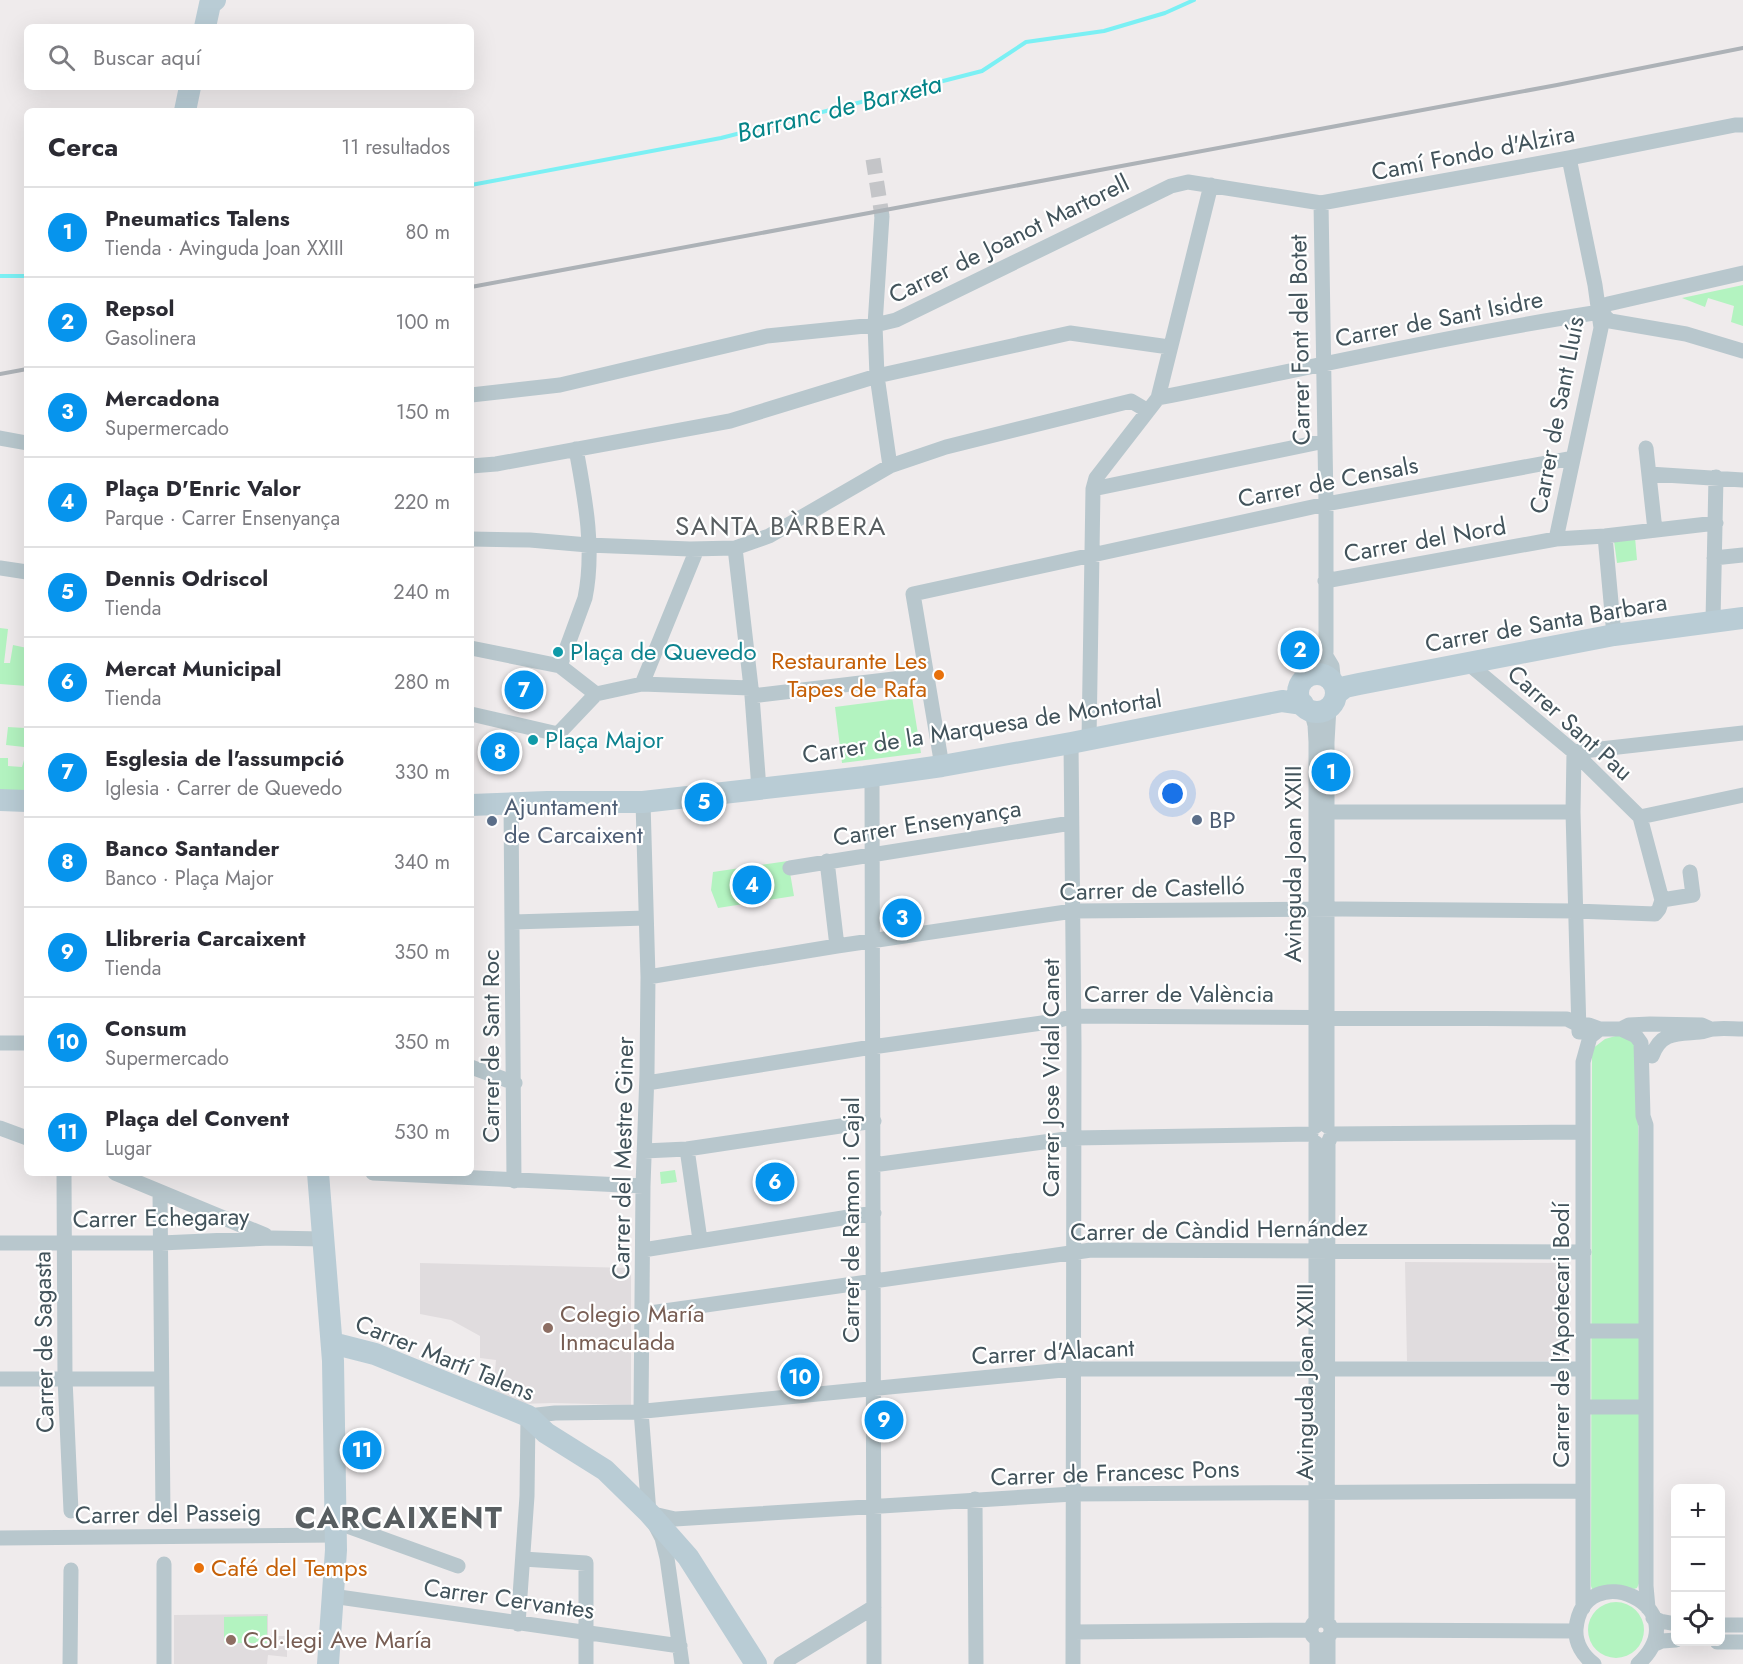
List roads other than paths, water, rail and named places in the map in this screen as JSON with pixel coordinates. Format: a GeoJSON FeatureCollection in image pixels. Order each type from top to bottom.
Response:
{"type":"FeatureCollection","features":[{"type":"Feature","properties":{"kind":"street"},"geometry":{"type":"LineString","coordinates":[[206,24],[210,4],[215,0]]}},
{"type":"Feature","properties":{"kind":"street"},"geometry":{"type":"LineString","coordinates":[[186,108],[189,90]]}},
{"type":"Feature","properties":{"kind":"street","name":"Camí Fondo d'Alzira"},"geometry":{"type":"LineString","coordinates":[[1211,185],[1320,203],[1743,124]]}},
{"type":"Feature","properties":{"kind":"street","name":"Carrer de Sant Lluís"},"geometry":{"type":"LineString","coordinates":[[1556,539],[1601,328],[1600,312],[1569,158]]}},
{"type":"Feature","properties":{"kind":"street","name":"Carrer de Joanot Martorell"},"geometry":{"type":"LineString","coordinates":[[474,395],[560,385],[767,336],[875,325],[896,320],[1171,186],[1188,182],[1211,185]]}},
{"type":"Feature","properties":{"kind":"street"},"geometry":{"type":"LineString","coordinates":[[1211,185],[1158,398],[1096,478],[1093,489],[1325,441]]}},
{"type":"Feature","properties":{"kind":"street","name":"Carrer Font del Botet"},"geometry":{"type":"LineString","coordinates":[[1318,689],[1325,581],[1326,504],[1320,203]]}},
{"type":"Feature","properties":{"kind":"street"},"geometry":{"type":"LineString","coordinates":[[882,216],[875,325],[878,376],[890,466]]}},
{"type":"Feature","properties":{"kind":"street","name":"Carrer de Sant Isidre"},"geometry":{"type":"LineString","coordinates":[[1158,398],[1506,326],[1600,312],[1608,304],[1743,273]]}},
{"type":"Feature","properties":{"kind":"street"},"geometry":{"type":"LineString","coordinates":[[1600,312],[1610,321],[1686,334],[1743,351]]}},
{"type":"Feature","properties":{"kind":"street"},"geometry":{"type":"LineString","coordinates":[[474,466],[496,464],[730,421],[878,376],[1070,333],[1169,347]]}},
{"type":"Feature","properties":{"kind":"street"},"geometry":{"type":"LineString","coordinates":[[474,539],[697,549],[735,548],[769,536],[890,466],[946,447],[1131,401],[1148,411]]}},
{"type":"Feature","properties":{"kind":"street"},"geometry":{"type":"LineString","coordinates":[[0,438],[24,442]]}},
{"type":"Feature","properties":{"kind":"street"},"geometry":{"type":"LineString","coordinates":[[1646,448],[1655,530]]}},
{"type":"Feature","properties":{"kind":"street"},"geometry":{"type":"LineString","coordinates":[[560,666],[585,598],[587,586],[588,519],[576,449]]}},
{"type":"Feature","properties":{"kind":"street","name":"Carrer de Censals"},"geometry":{"type":"LineString","coordinates":[[927,675],[913,594],[1326,504],[1573,458]]}},
{"type":"Feature","properties":{"kind":"street"},"geometry":{"type":"LineString","coordinates":[[1649,474],[1743,480]]}},
{"type":"Feature","properties":{"kind":"street"},"geometry":{"type":"LineString","coordinates":[[1713,621],[1716,477]]}},
{"type":"Feature","properties":{"kind":"street","name":"Carrer Jose Vidal Canet"},"geometry":{"type":"LineString","coordinates":[[1073,1664],[1074,1016],[1071,823],[1080,742],[1092,555],[1093,489]]}},
{"type":"Feature","properties":{"kind":"street","name":"Carrer del Nord"},"geometry":{"type":"LineString","coordinates":[[1325,581],[1556,539],[1605,536],[1716,523]]}},
{"type":"Feature","properties":{"kind":"street"},"geometry":{"type":"LineString","coordinates":[[1605,536],[1614,635]]}},
{"type":"Feature","properties":{"kind":"street"},"geometry":{"type":"LineString","coordinates":[[735,548],[759,789]]}},
{"type":"Feature","properties":{"kind":"street"},"geometry":{"type":"LineString","coordinates":[[642,684],[697,549]]}},
{"type":"Feature","properties":{"kind":"street"},"geometry":{"type":"LineString","coordinates":[[1714,558],[1743,555]]}},
{"type":"Feature","properties":{"kind":"street"},"geometry":{"type":"LineString","coordinates":[[0,568],[24,572]]}},
{"type":"Feature","properties":{"kind":"street","name":"Carrer de Santa Barbara"},"geometry":{"type":"LineString","coordinates":[[1318,689],[1469,664],[1614,635],[1743,618]]}},
{"type":"Feature","properties":{"kind":"street"},"geometry":{"type":"LineString","coordinates":[[474,649],[560,666],[596,694]]}},
{"type":"Feature","properties":{"kind":"street","name":"Carrer Sant Pau"},"geometry":{"type":"LineString","coordinates":[[1469,664],[1574,752],[1640,817]]}},
{"type":"Feature","properties":{"kind":"street"},"geometry":{"type":"LineString","coordinates":[[474,715],[558,734],[596,694],[642,684],[751,692],[927,675],[942,766]]}},
{"type":"Feature","properties":{"kind":"street","name":"Carrer de la Marquesa de Montortal"},"geometry":{"type":"LineString","coordinates":[[511,803],[643,802],[872,776],[1080,742],[1318,689]]}},
{"type":"Feature","properties":{"kind":"street","name":"Avinguda Joan XXIII"},"geometry":{"type":"LineString","coordinates":[[1317,1664],[1322,1630],[1321,1017],[1322,909],[1327,812],[1326,742],[1318,689]]}},
{"type":"Feature","properties":{"kind":"street","name":"Avinguda Joan XXIII"},"geometry":{"type":"LineString","coordinates":[[1318,689],[1315,725],[1322,909]]}},
{"type":"Feature","properties":{"kind":"street"},"geometry":{"type":"LineString","coordinates":[[1574,752],[1743,733]]}},
{"type":"Feature","properties":{"kind":"street","name":"Carrer de l'Apotecari Bodí"},"geometry":{"type":"LineString","coordinates":[[1574,752],[1575,911],[1580,1057],[1583,1062]]}},
{"type":"Feature","properties":{"kind":"street","name":"Carrer de Ramon i Cajal"},"geometry":{"type":"LineString","coordinates":[[872,776],[874,1664]]}},
{"type":"Feature","properties":{"kind":"street"},"geometry":{"type":"LineString","coordinates":[[1690,872],[1693,895],[1660,905],[1640,817],[1743,795]]}},
{"type":"Feature","properties":{"kind":"street"},"geometry":{"type":"LineString","coordinates":[[0,800],[24,801]]}},
{"type":"Feature","properties":{"kind":"street","name":"Carrer del Mestre Giner"},"geometry":{"type":"LineString","coordinates":[[643,802],[648,977],[641,1411],[649,1513]]}},
{"type":"Feature","properties":{"kind":"street"},"geometry":{"type":"LineString","coordinates":[[474,805],[511,803]]}},
{"type":"Feature","properties":{"kind":"street","name":"Carrer de Sant Roc"},"geometry":{"type":"LineString","coordinates":[[511,803],[514,1181]]}},
{"type":"Feature","properties":{"kind":"street"},"geometry":{"type":"LineString","coordinates":[[1327,812],[1573,812]]}},
{"type":"Feature","properties":{"kind":"street","name":"Carrer Ensenyança"},"geometry":{"type":"LineString","coordinates":[[790,868],[1071,823]]}},
{"type":"Feature","properties":{"kind":"street"},"geometry":{"type":"LineString","coordinates":[[827,861],[837,946]]}},
{"type":"Feature","properties":{"kind":"street","name":"Carrer de Castelló"},"geometry":{"type":"LineString","coordinates":[[648,977],[1073,911],[1322,909],[1655,914],[1660,905]]}},
{"type":"Feature","properties":{"kind":"street"},"geometry":{"type":"LineString","coordinates":[[513,922],[646,918]]}},
{"type":"Feature","properties":{"kind":"street","name":"Carrer de València"},"geometry":{"type":"LineString","coordinates":[[647,1083],[872,1047],[1056,1021],[1074,1016],[1567,1019],[1579,1025],[1589,1025],[1600,1029],[1622,1029],[1629,1025],[1641,1024],[1702,1025],[1711,1029]]}},
{"type":"Feature","properties":{"kind":"street"},"geometry":{"type":"LineString","coordinates":[[1641,1024],[1651,1038],[1654,1051],[1651,1110],[1646,1125]]}},
{"type":"Feature","properties":{"kind":"street","name":"Carrer de l'Apotecari Bodí"},"geometry":{"type":"LineString","coordinates":[[1576,1631],[1583,1608],[1583,1062],[1590,1037],[1600,1029]]}},
{"type":"Feature","properties":{"kind":"street"},"geometry":{"type":"LineString","coordinates":[[1622,1029],[1636,1036],[1641,1043],[1643,1116],[1646,1125],[1646,1586],[1655,1636],[1646,1657]]}},
{"type":"Feature","properties":{"kind":"street"},"geometry":{"type":"LineString","coordinates":[[1654,1051],[1665,1038],[1675,1033],[1702,1032],[1711,1029],[1743,1029]]}},
{"type":"Feature","properties":{"kind":"street"},"geometry":{"type":"LineString","coordinates":[[0,1043],[24,1043]]}},
{"type":"Feature","properties":{"kind":"street"},"geometry":{"type":"LineString","coordinates":[[474,1068],[515,1083]]}},
{"type":"Feature","properties":{"kind":"street"},"geometry":{"type":"LineString","coordinates":[[644,1151],[687,1149],[874,1121]]}},
{"type":"Feature","properties":{"kind":"street"},"geometry":{"type":"LineString","coordinates":[[0,1128],[24,1137]]}},
{"type":"Feature","properties":{"kind":"street"},"geometry":{"type":"LineString","coordinates":[[873,1165],[1073,1138],[1583,1132]]}},
{"type":"Feature","properties":{"kind":"street"},"geometry":{"type":"LineString","coordinates":[[687,1149],[700,1240]]}},
{"type":"Feature","properties":{"kind":"street","name":"Carrer de Sagasta"},"geometry":{"type":"LineString","coordinates":[[64,1176],[65,1379],[71,1511]]}},
{"type":"Feature","properties":{"kind":"street"},"geometry":{"type":"LineString","coordinates":[[122,1176],[271,1238]]}},
{"type":"Feature","properties":{"kind":"street"},"geometry":{"type":"LineString","coordinates":[[318,1176],[332,1342],[336,1520],[328,1664]]}},
{"type":"Feature","properties":{"kind":"street"},"geometry":{"type":"LineString","coordinates":[[426,1176],[643,1186]]}},
{"type":"Feature","properties":{"kind":"street"},"geometry":{"type":"LineString","coordinates":[[160,1192],[163,1515]]}},
{"type":"Feature","properties":{"kind":"street"},"geometry":{"type":"LineString","coordinates":[[643,1250],[874,1213]]}},
{"type":"Feature","properties":{"kind":"street","name":"Carrer Echegaray"},"geometry":{"type":"LineString","coordinates":[[0,1243],[161,1243],[271,1238],[322,1239]]}},
{"type":"Feature","properties":{"kind":"street","name":"Carrer de Càndid Hernández"},"geometry":{"type":"LineString","coordinates":[[642,1314],[1074,1251],[1584,1252]]}},
{"type":"Feature","properties":{"kind":"street"},"geometry":{"type":"LineString","coordinates":[[1584,1331],[1646,1330]]}},
{"type":"Feature","properties":{"kind":"street","name":"Carrer Martí Talens"},"geometry":{"type":"LineString","coordinates":[[332,1342],[375,1354],[528,1416],[546,1433],[605,1470],[649,1513],[688,1557],[756,1664]]}},
{"type":"Feature","properties":{"kind":"street","name":"Carrer d'Alacant"},"geometry":{"type":"LineString","coordinates":[[528,1416],[555,1413],[641,1411],[1073,1369],[1583,1370]]}},
{"type":"Feature","properties":{"kind":"street"},"geometry":{"type":"LineString","coordinates":[[0,1379],[161,1379]]}},
{"type":"Feature","properties":{"kind":"street"},"geometry":{"type":"LineString","coordinates":[[1583,1407],[1647,1407]]}},
{"type":"Feature","properties":{"kind":"street"},"geometry":{"type":"LineString","coordinates":[[518,1624],[527,1496],[528,1416]]}},
{"type":"Feature","properties":{"kind":"street","name":"Carrer de Francesc Pons"},"geometry":{"type":"LineString","coordinates":[[649,1513],[675,1520],[1073,1494],[1583,1491]]}},
{"type":"Feature","properties":{"kind":"street"},"geometry":{"type":"LineString","coordinates":[[975,1499],[976,1664]]}},
{"type":"Feature","properties":{"kind":"street"},"geometry":{"type":"LineString","coordinates":[[649,1513],[662,1538],[667,1558],[682,1664]]}},
{"type":"Feature","properties":{"kind":"street"},"geometry":{"type":"LineString","coordinates":[[336,1520],[458,1566]]}},
{"type":"Feature","properties":{"kind":"street","name":"Carrer del Passeig"},"geometry":{"type":"LineString","coordinates":[[0,1538],[336,1520]]}},
{"type":"Feature","properties":{"kind":"street"},"geometry":{"type":"LineString","coordinates":[[523,1559],[586,1563],[586,1664]]}},
{"type":"Feature","properties":{"kind":"street"},"geometry":{"type":"LineString","coordinates":[[164,1564],[164,1664]]}},
{"type":"Feature","properties":{"kind":"street"},"geometry":{"type":"LineString","coordinates":[[70,1664],[72,1570]]}},
{"type":"Feature","properties":{"kind":"street"},"geometry":{"type":"LineString","coordinates":[[1583,1608],[1603,1593],[1616,1591],[1628,1593],[1640,1599],[1660,1621],[1671,1623]]}},
{"type":"Feature","properties":{"kind":"street","name":"Carrer Cervantes"},"geometry":{"type":"LineString","coordinates":[[333,1596],[680,1646]]}},
{"type":"Feature","properties":{"kind":"street"},"geometry":{"type":"LineString","coordinates":[[781,1664],[874,1606]]}},
{"type":"Feature","properties":{"kind":"street"},"geometry":{"type":"LineString","coordinates":[[1725,1625],[1743,1625]]}},
{"type":"Feature","properties":{"kind":"street","name":"Avinguda Joan XXIII"},"geometry":{"type":"LineString","coordinates":[[1322,1630],[1328,1664]]}},
{"type":"Feature","properties":{"kind":"street"},"geometry":{"type":"LineString","coordinates":[[1073,1632],[1576,1631],[1578,1643],[1587,1660]]}},
{"type":"Feature","properties":{"kind":"street"},"geometry":{"type":"LineString","coordinates":[[1646,1657],[1662,1641],[1671,1640]]}},
{"type":"Feature","properties":{"kind":"street"},"geometry":{"type":"LineString","coordinates":[[1725,1641],[1743,1642]]}},
{"type":"Feature","properties":{"kind":"waterway","name":"Barranc de Barxeta"},"geometry":{"type":"LineString","coordinates":[[474,184],[721,138],[982,71],[1026,42],[1104,31],[1165,13],[1194,0]]}},
{"type":"Feature","properties":{"kind":"waterway","name":"Barranc de Barxeta"},"geometry":{"type":"LineString","coordinates":[[0,276],[24,276]]}},
{"type":"Feature","properties":{"kind":"tunnel"},"geometry":{"type":"LineString","coordinates":[[873,159],[882,216]]}},
{"type":"Feature","properties":{"kind":"railway"},"geometry":{"type":"LineString","coordinates":[[474,286],[1557,85],[1743,48]]}},
{"type":"Feature","properties":{"kind":"railway"},"geometry":{"type":"LineString","coordinates":[[0,374],[24,370]]}},
{"type":"Feature","properties":{"kind":"place","name":"Repsol"},"geometry":{"type":"Point","coordinates":[1300,650]}},
{"type":"Feature","properties":{"kind":"place","name":"Plaça de Quevedo"},"geometry":{"type":"Point","coordinates":[558,652]}},
{"type":"Feature","properties":{"kind":"place","name":"Restaurante Les Tapes de Rafa"},"geometry":{"type":"Point","coordinates":[939,675]}},
{"type":"Feature","properties":{"kind":"place","name":"Esglesia de l'assumpció"},"geometry":{"type":"Point","coordinates":[524,690]}},
{"type":"Feature","properties":{"kind":"place","name":"Plaça Major"},"geometry":{"type":"Point","coordinates":[533,740]}},
{"type":"Feature","properties":{"kind":"place","name":"Banco Santander"},"geometry":{"type":"Point","coordinates":[500,752]}},
{"type":"Feature","properties":{"kind":"place","name":"Pneumatics Talens"},"geometry":{"type":"Point","coordinates":[1331,772]}},
{"type":"Feature","properties":{"kind":"place","name":"Dennis Odriscol"},"geometry":{"type":"Point","coordinates":[704,802]}},
{"type":"Feature","properties":{"kind":"place","name":"BP"},"geometry":{"type":"Point","coordinates":[1197,820]}},
{"type":"Feature","properties":{"kind":"place","name":"Ajuntament de Carcaixent"},"geometry":{"type":"Point","coordinates":[492,821]}},
{"type":"Feature","properties":{"kind":"place","name":"Plaça D'Enric Valor"},"geometry":{"type":"Point","coordinates":[752,885]}},
{"type":"Feature","properties":{"kind":"place","name":"Mercadona"},"geometry":{"type":"Point","coordinates":[902,918]}},
{"type":"Feature","properties":{"kind":"place","name":"Mercat Municipal"},"geometry":{"type":"Point","coordinates":[775,1182]}},
{"type":"Feature","properties":{"kind":"place","name":"Colegio María Inmaculada"},"geometry":{"type":"Point","coordinates":[548,1328]}},
{"type":"Feature","properties":{"kind":"place","name":"Consum"},"geometry":{"type":"Point","coordinates":[800,1377]}},
{"type":"Feature","properties":{"kind":"place","name":"Llibreria Carcaixent"},"geometry":{"type":"Point","coordinates":[884,1420]}},
{"type":"Feature","properties":{"kind":"place","name":"Plaça del Convent"},"geometry":{"type":"Point","coordinates":[362,1450]}},
{"type":"Feature","properties":{"kind":"place","name":"Café del Temps"},"geometry":{"type":"Point","coordinates":[199,1568]}},
{"type":"Feature","properties":{"kind":"place","name":"Col·legi Ave María"},"geometry":{"type":"Point","coordinates":[231,1640]}},
{"type":"Feature","properties":{"kind":"district","name":"SANTA BÀRBERA"},"geometry":{"type":"Point","coordinates":[781,526]}},
{"type":"Feature","properties":{"kind":"district","name":"CARCAIXENT"},"geometry":{"type":"Point","coordinates":[399,1518]}}]}
